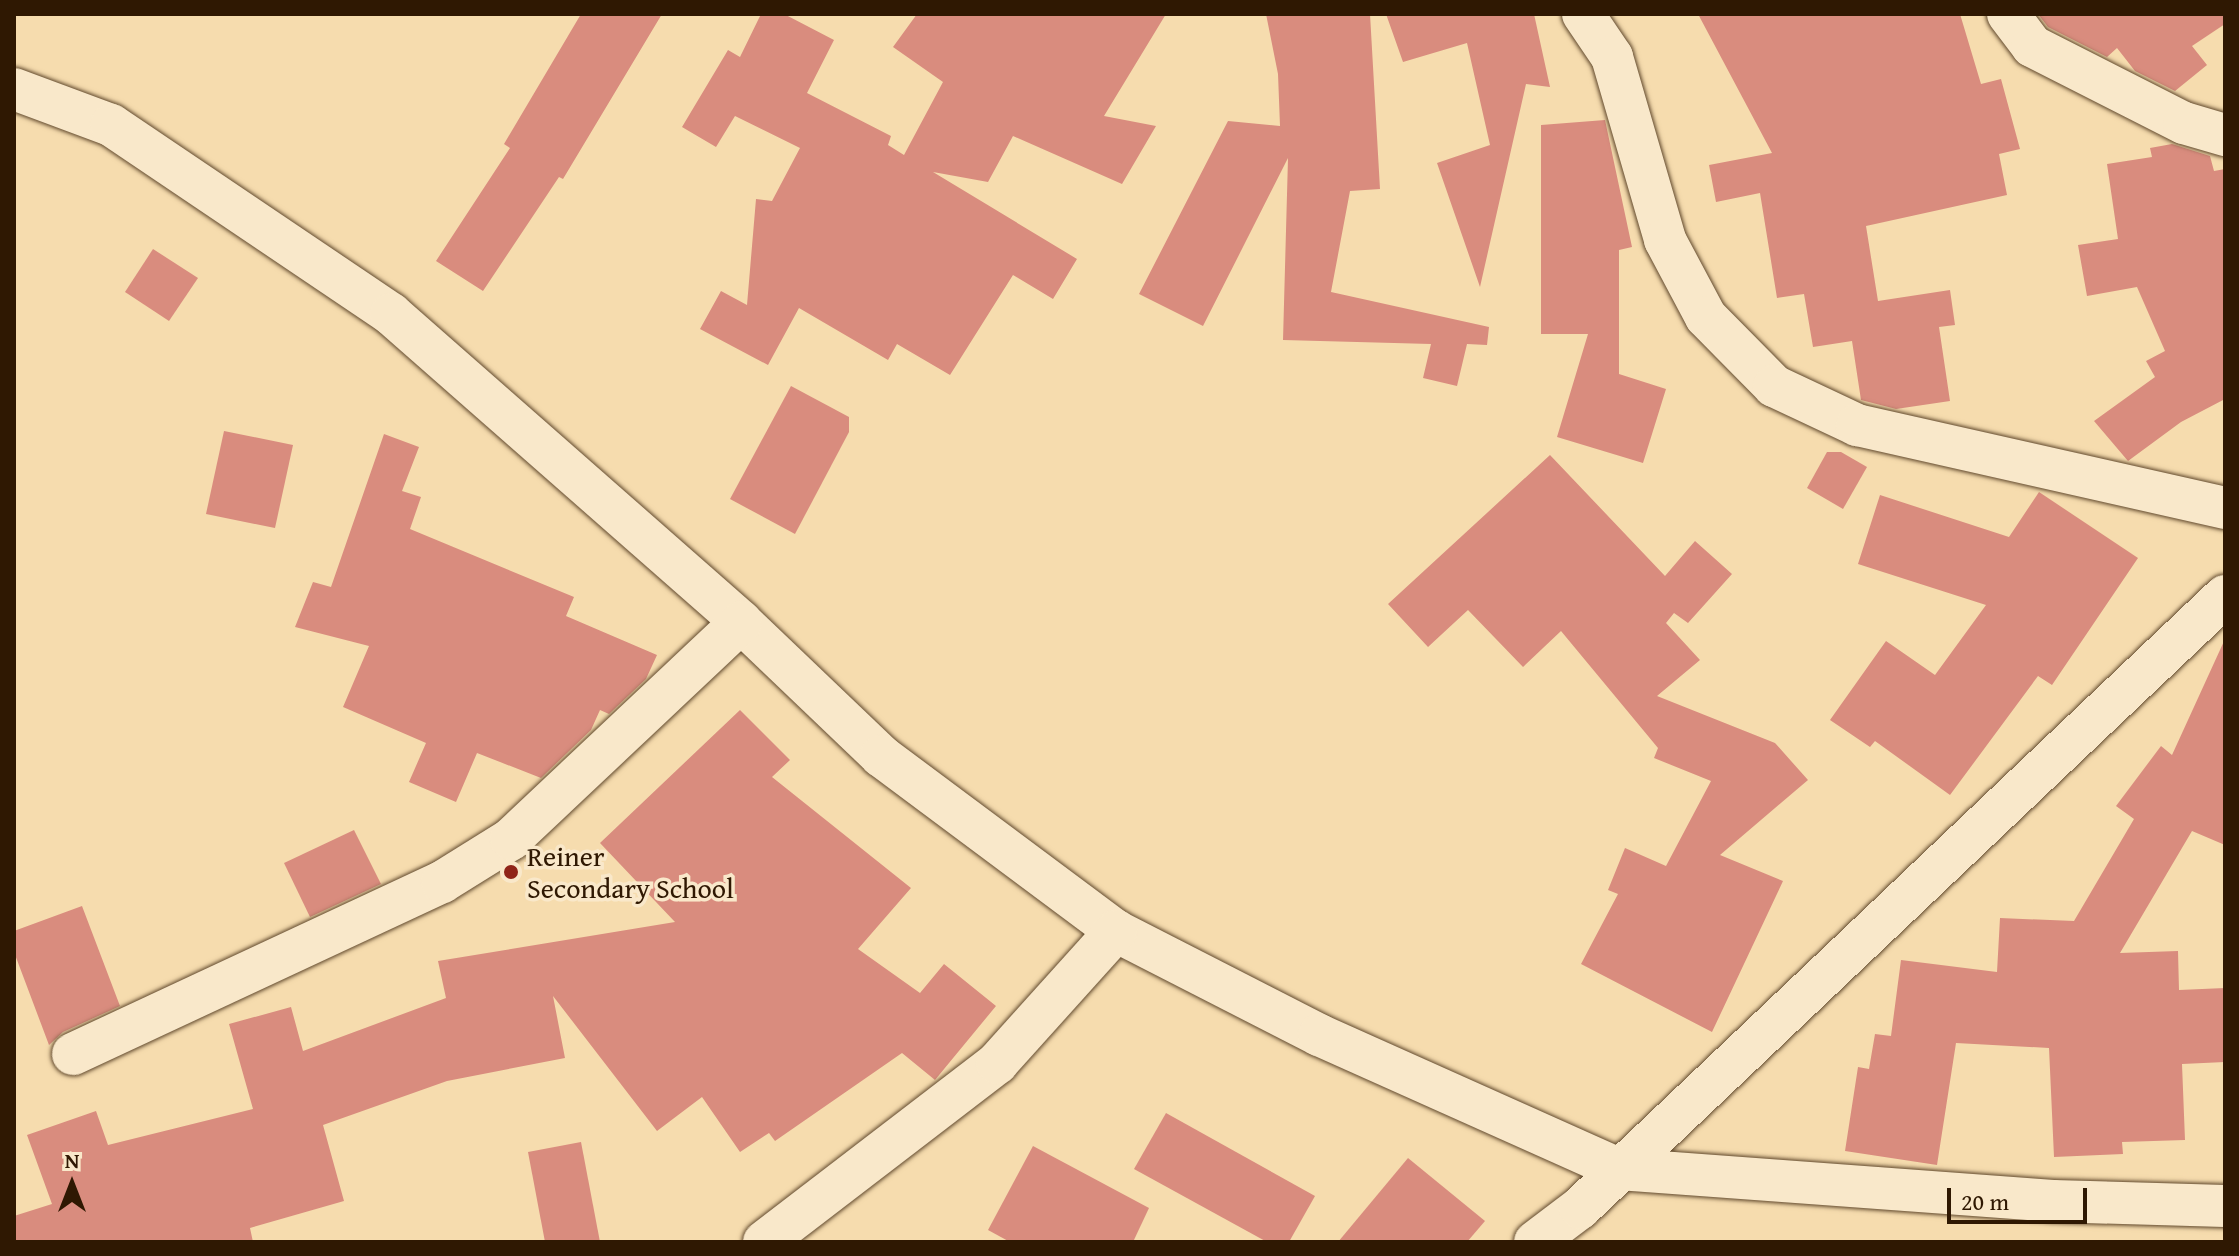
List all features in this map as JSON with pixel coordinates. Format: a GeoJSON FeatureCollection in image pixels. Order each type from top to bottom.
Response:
{"type":"FeatureCollection","features":[{"type":"Feature","properties":{"kind":"street"},"geometry":{"type":"LineString","coordinates":[[1583,14],[1612,57],[1665,240],[1706,317],[1774,386],[1857,425],[2225,508]]}},
{"type":"Feature","properties":{"kind":"street"},"geometry":{"type":"LineString","coordinates":[[2008,14],[2032,46],[2184,123],[2225,135]]}},
{"type":"Feature","properties":{"kind":"street"},"geometry":{"type":"LineString","coordinates":[[14,89],[111,125],[391,314],[741,622],[881,756],[1116,931],[1319,1035],[1619,1169],[2053,1201],[2225,1206]]}},
{"type":"Feature","properties":{"kind":"street"},"geometry":{"type":"LineString","coordinates":[[1535,1242],[1580,1208],[2225,596]]}},
{"type":"Feature","properties":{"kind":"street"},"geometry":{"type":"LineString","coordinates":[[73,1054],[442,882],[511,839],[741,622]]}},
{"type":"Feature","properties":{"kind":"street"},"geometry":{"type":"LineString","coordinates":[[764,1242],[997,1063],[1116,931]]}},
{"type":"Feature","properties":{"kind":"building"},"geometry":{"type":"Polygon","coordinates":[[[581,14],[662,14],[563,179],[559,177],[483,291],[436,261],[510,148],[504,144],[581,14]]]}},
{"type":"Feature","properties":{"kind":"building"},"geometry":{"type":"Polygon","coordinates":[[[761,14],[784,14],[834,40],[807,93],[891,136],[888,145],[904,155],[943,82],[893,47],[917,14],[1166,14],[1104,116],[1156,126],[1122,184],[1013,136],[988,182],[933,172],[1077,259],[1053,299],[1013,275],[950,375],[897,344],[888,360],[799,308],[768,365],[700,329],[721,291],[747,305],[756,199],[772,201],[800,148],[735,116],[716,147],[682,127],[728,50],[740,57],[761,14]]]}},
{"type":"Feature","properties":{"kind":"building"},"geometry":{"type":"Polygon","coordinates":[[[1266,14],[1370,14],[1380,189],[1350,191],[1331,292],[1489,327],[1487,345],[1467,344],[1457,386],[1423,378],[1431,344],[1283,340],[1288,158],[1203,326],[1139,294],[1228,121],[1280,126],[1278,74],[1266,14]]]}},
{"type":"Feature","properties":{"kind":"building"},"geometry":{"type":"Polygon","coordinates":[[[1386,14],[1534,14],[1550,87],[1526,84],[1480,287],[1437,163],[1490,145],[1467,43],[1403,62],[1386,14]]]}},
{"type":"Feature","properties":{"kind":"building"},"geometry":{"type":"Polygon","coordinates":[[[1698,14],[1960,14],[1981,84],[2001,79],[2020,149],[1999,154],[2007,195],[1866,226],[1878,301],[1950,290],[1955,325],[1939,327],[1950,401],[1896,409],[1861,400],[1852,341],[1813,347],[1804,294],[1777,298],[1760,193],[1716,202],[1709,165],[1772,153],[1698,14]]]}},
{"type":"Feature","properties":{"kind":"building"},"geometry":{"type":"Polygon","coordinates":[[[2038,14],[2225,14],[2225,24],[2192,46],[2207,65],[2175,91],[2135,71],[2117,48],[2107,57],[2048,27],[2038,14]]]}},
{"type":"Feature","properties":{"kind":"building"},"geometry":{"type":"Polygon","coordinates":[[[1605,120],[1632,247],[1619,250],[1619,374],[1666,389],[1643,463],[1557,437],[1588,334],[1541,334],[1541,125],[1605,120]]]}},
{"type":"Feature","properties":{"kind":"building"},"geometry":{"type":"Polygon","coordinates":[[[2172,144],[2210,156],[2214,171],[2225,169],[2225,399],[2181,422],[2128,461],[2094,421],[2155,377],[2146,361],[2165,351],[2137,287],[2087,296],[2078,245],[2118,239],[2107,164],[2152,157],[2150,148],[2172,144]]]}},
{"type":"Feature","properties":{"kind":"building"},"geometry":{"type":"Polygon","coordinates":[[[153,249],[198,278],[169,321],[125,292],[153,249]]]}},
{"type":"Feature","properties":{"kind":"building"},"geometry":{"type":"Polygon","coordinates":[[[791,386],[849,417],[849,432],[795,534],[730,499],[791,386]]]}},
{"type":"Feature","properties":{"kind":"building"},"geometry":{"type":"Polygon","coordinates":[[[224,431],[293,445],[275,528],[206,514],[224,431]]]}},
{"type":"Feature","properties":{"kind":"building"},"geometry":{"type":"Polygon","coordinates":[[[384,434],[419,447],[402,491],[421,497],[410,529],[574,597],[566,616],[657,655],[646,679],[609,714],[600,710],[591,730],[541,778],[477,753],[456,802],[409,782],[426,743],[343,707],[369,646],[295,627],[313,582],[331,587],[384,434]]]}},
{"type":"Feature","properties":{"kind":"building"},"geometry":{"type":"Polygon","coordinates":[[[1827,452],[1841,452],[1867,467],[1843,509],[1807,488],[1827,452]]]}},
{"type":"Feature","properties":{"kind":"building"},"geometry":{"type":"Polygon","coordinates":[[[1550,455],[1665,576],[1695,541],[1732,574],[1688,623],[1674,613],[1666,623],[1700,660],[1657,696],[1775,743],[1808,780],[1720,855],[1783,881],[1712,1032],[1581,964],[1618,894],[1608,890],[1625,848],[1666,866],[1711,781],[1654,758],[1658,748],[1561,631],[1523,667],[1468,610],[1428,647],[1388,604],[1550,455]]]}},
{"type":"Feature","properties":{"kind":"building"},"geometry":{"type":"Polygon","coordinates":[[[2039,492],[2138,558],[2052,685],[2038,676],[1950,795],[1875,741],[1870,747],[1830,720],[1886,641],[1935,675],[1986,605],[1858,564],[1880,495],[2009,537],[2039,492]]]}},
{"type":"Feature","properties":{"kind":"building"},"geometry":{"type":"Polygon","coordinates":[[[2225,639],[2225,845],[2192,831],[2120,953],[2178,951],[2179,990],[2225,988],[2225,1062],[2182,1064],[2185,1140],[2122,1142],[2123,1154],[2054,1157],[2049,1048],[1956,1043],[1937,1165],[1845,1151],[1858,1067],[1869,1069],[1875,1034],[1891,1036],[1901,960],[1997,972],[2000,918],[2074,921],[2134,819],[2116,806],[2161,746],[2172,755],[2225,639]]]}},
{"type":"Feature","properties":{"kind":"building"},"geometry":{"type":"Polygon","coordinates":[[[740,710],[790,760],[772,777],[911,888],[858,949],[920,993],[944,964],[996,1006],[935,1080],[902,1053],[775,1141],[769,1133],[740,1152],[702,1097],[657,1131],[553,996],[565,1058],[447,1081],[323,1125],[344,1201],[250,1228],[253,1242],[14,1242],[14,1216],[52,1204],[27,1135],[96,1111],[108,1145],[253,1109],[229,1024],[291,1007],[303,1051],[446,998],[438,961],[675,922],[600,843],[740,710]]]}},
{"type":"Feature","properties":{"kind":"building"},"geometry":{"type":"Polygon","coordinates":[[[354,830],[381,884],[310,917],[284,863],[354,830]]]}},
{"type":"Feature","properties":{"kind":"building"},"geometry":{"type":"Polygon","coordinates":[[[82,906],[120,1006],[63,1032],[49,1045],[14,952],[14,931],[82,906]]]}},
{"type":"Feature","properties":{"kind":"building"},"geometry":{"type":"Polygon","coordinates":[[[1166,1113],[1315,1196],[1289,1242],[1267,1242],[1134,1169],[1166,1113]]]}},
{"type":"Feature","properties":{"kind":"building"},"geometry":{"type":"Polygon","coordinates":[[[581,1142],[600,1242],[545,1242],[528,1152],[581,1142]]]}},
{"type":"Feature","properties":{"kind":"building"},"geometry":{"type":"Polygon","coordinates":[[[1033,1146],[1149,1208],[1133,1242],[1010,1242],[988,1230],[1033,1146]]]}},
{"type":"Feature","properties":{"kind":"building"},"geometry":{"type":"Polygon","coordinates":[[[1408,1158],[1485,1221],[1467,1242],[1338,1242],[1408,1158]]]}},
{"type":"Feature","properties":{"kind":"place","name":"Reiner Secondary School"},"geometry":{"type":"Point","coordinates":[511,872]}}]}
